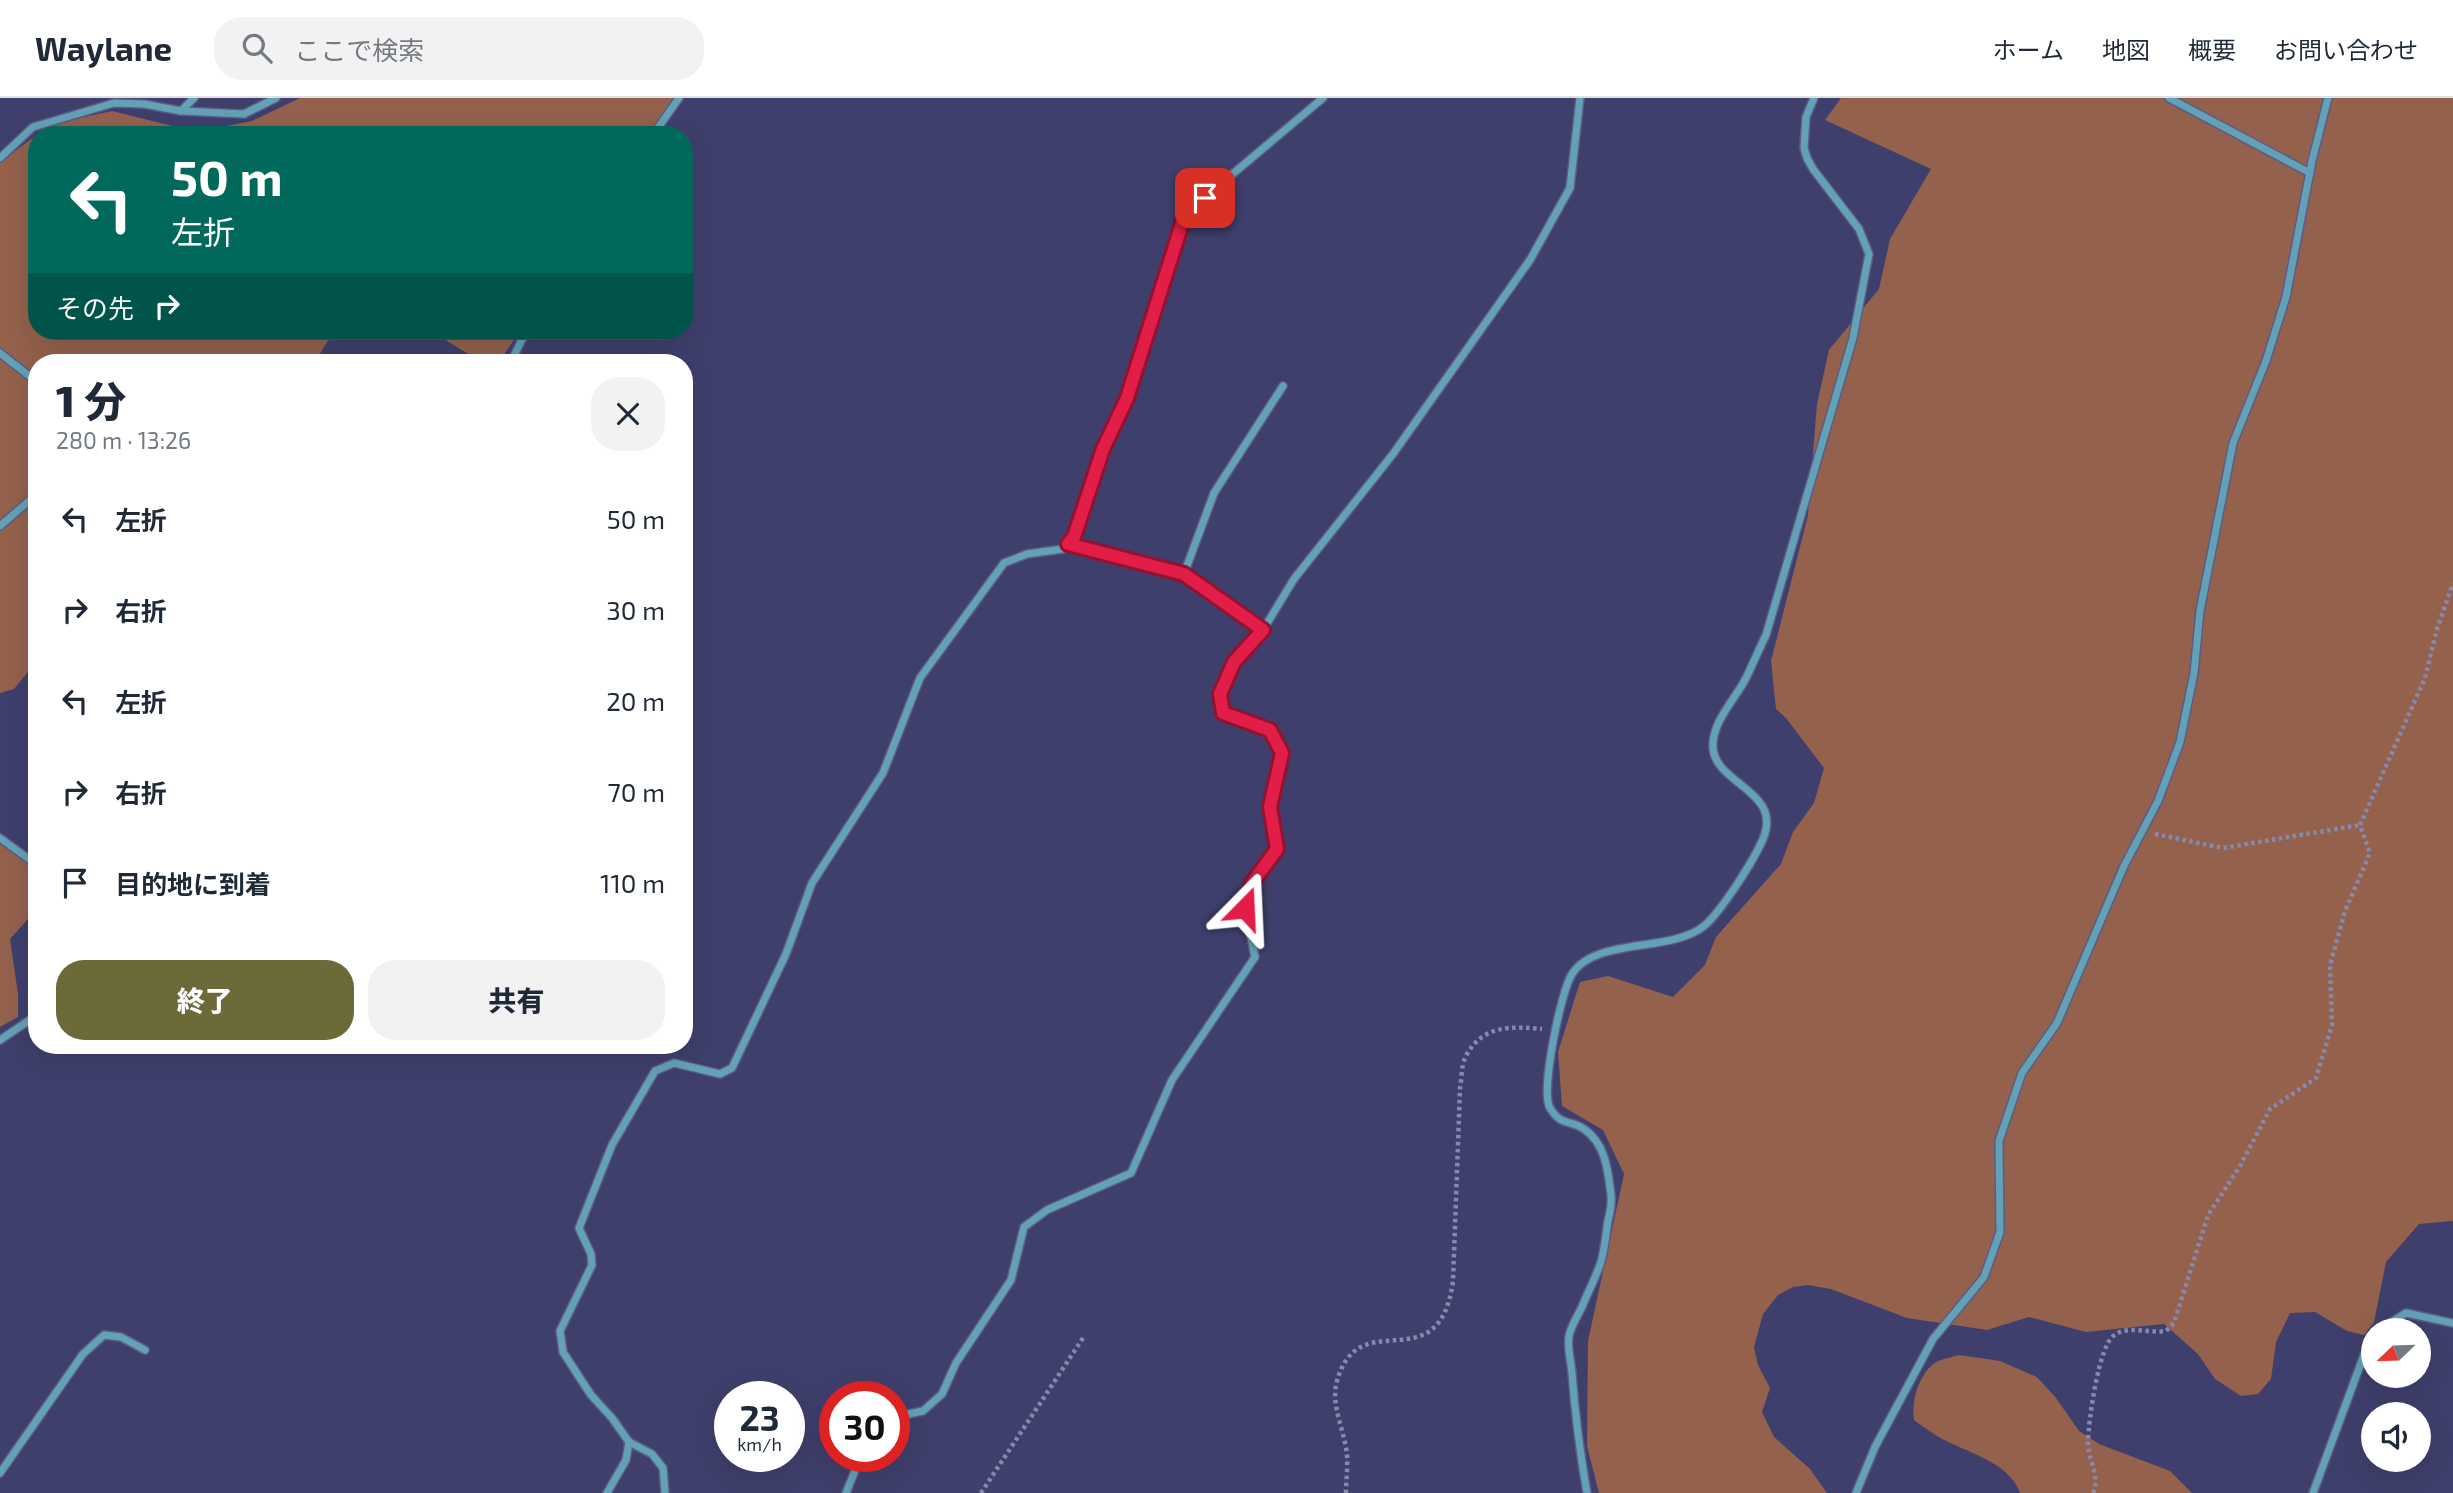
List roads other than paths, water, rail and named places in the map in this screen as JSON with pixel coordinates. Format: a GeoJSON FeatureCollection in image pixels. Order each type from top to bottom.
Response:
{"type":"FeatureCollection","features":[{"type":"Feature","properties":{"kind":"street"},"geometry":{"type":"LineString","coordinates":[[181,111],[194,98]]}},
{"type":"Feature","properties":{"kind":"street"},"geometry":{"type":"LineString","coordinates":[[36,126],[114,103],[144,104],[181,111],[244,114],[276,98]]}},
{"type":"Feature","properties":{"kind":"street"},"geometry":{"type":"LineString","coordinates":[[659,126],[679,98]]}},
{"type":"Feature","properties":{"kind":"street"},"geometry":{"type":"LineString","coordinates":[[665,1493],[663,1468],[652,1454],[629,1442],[591,1395],[563,1352],[560,1331],[592,1265],[591,1254],[579,1228],[612,1145],[655,1071],[674,1063],[720,1074],[733,1068],[786,954],[812,883],[883,773],[920,678],[1004,564],[1027,554],[1063,550],[1074,537],[1103,449],[1127,398],[1185,214],[1323,98]]}},
{"type":"Feature","properties":{"kind":"street"},"geometry":{"type":"LineString","coordinates":[[910,1414],[923,1411],[943,1394],[956,1363],[1011,1280],[1024,1227],[1046,1210],[1131,1173],[1172,1080],[1255,957],[1245,908],[1252,883],[1277,849],[1270,807],[1282,753],[1270,730],[1223,713],[1220,694],[1234,662],[1263,630],[1294,579],[1393,454],[1530,260],[1570,188],[1580,98]]}},
{"type":"Feature","properties":{"kind":"street"},"geometry":{"type":"LineString","coordinates":[[1587,1493],[1577,1438],[1569,1336],[1602,1259],[1612,1199],[1605,1155],[1584,1130],[1558,1120],[1547,1104],[1555,1031],[1567,986],[1580,965],[1596,956],[1679,937],[1704,926],[1736,885],[1763,838],[1766,824],[1758,800],[1717,762],[1713,750],[1714,736],[1766,635],[1853,338],[1869,254],[1858,229],[1807,158],[1804,148],[1806,117],[1814,98]]}},
{"type":"Feature","properties":{"kind":"street"},"geometry":{"type":"LineString","coordinates":[[2169,98],[2310,173]]}},
{"type":"Feature","properties":{"kind":"street"},"geometry":{"type":"LineString","coordinates":[[1856,1493],[1875,1447],[1933,1339],[1984,1277],[2000,1232],[1999,1141],[2022,1073],[2056,1023],[2124,866],[2144,832],[2180,742],[2194,673],[2200,611],[2233,443],[2266,361],[2286,297],[2310,173],[2328,98]]}},
{"type":"Feature","properties":{"kind":"street"},"geometry":{"type":"LineString","coordinates":[[0,158],[28,132]]}},
{"type":"Feature","properties":{"kind":"street"},"geometry":{"type":"LineString","coordinates":[[0,353],[28,375]]}},
{"type":"Feature","properties":{"kind":"street"},"geometry":{"type":"LineString","coordinates":[[1184,574],[1214,493],[1283,386]]}},
{"type":"Feature","properties":{"kind":"street"},"geometry":{"type":"LineString","coordinates":[[0,526],[28,502]]}},
{"type":"Feature","properties":{"kind":"street"},"geometry":{"type":"LineString","coordinates":[[1068,544],[1184,574],[1263,630]]}},
{"type":"Feature","properties":{"kind":"street"},"geometry":{"type":"LineString","coordinates":[[0,838],[28,858]]}},
{"type":"Feature","properties":{"kind":"street"},"geometry":{"type":"LineString","coordinates":[[0,1040],[28,1021]]}},
{"type":"Feature","properties":{"kind":"street"},"geometry":{"type":"LineString","coordinates":[[2397,1318],[2406,1312],[2453,1323]]}},
{"type":"Feature","properties":{"kind":"street"},"geometry":{"type":"LineString","coordinates":[[0,1473],[83,1354],[104,1335],[121,1337],[145,1350]]}},
{"type":"Feature","properties":{"kind":"street"},"geometry":{"type":"LineString","coordinates":[[2313,1493],[2361,1363]]}},
{"type":"Feature","properties":{"kind":"street"},"geometry":{"type":"LineString","coordinates":[[607,1493],[626,1460],[629,1442]]}},
{"type":"Feature","properties":{"kind":"street"},"geometry":{"type":"LineString","coordinates":[[846,1493],[855,1472]]}}]}
